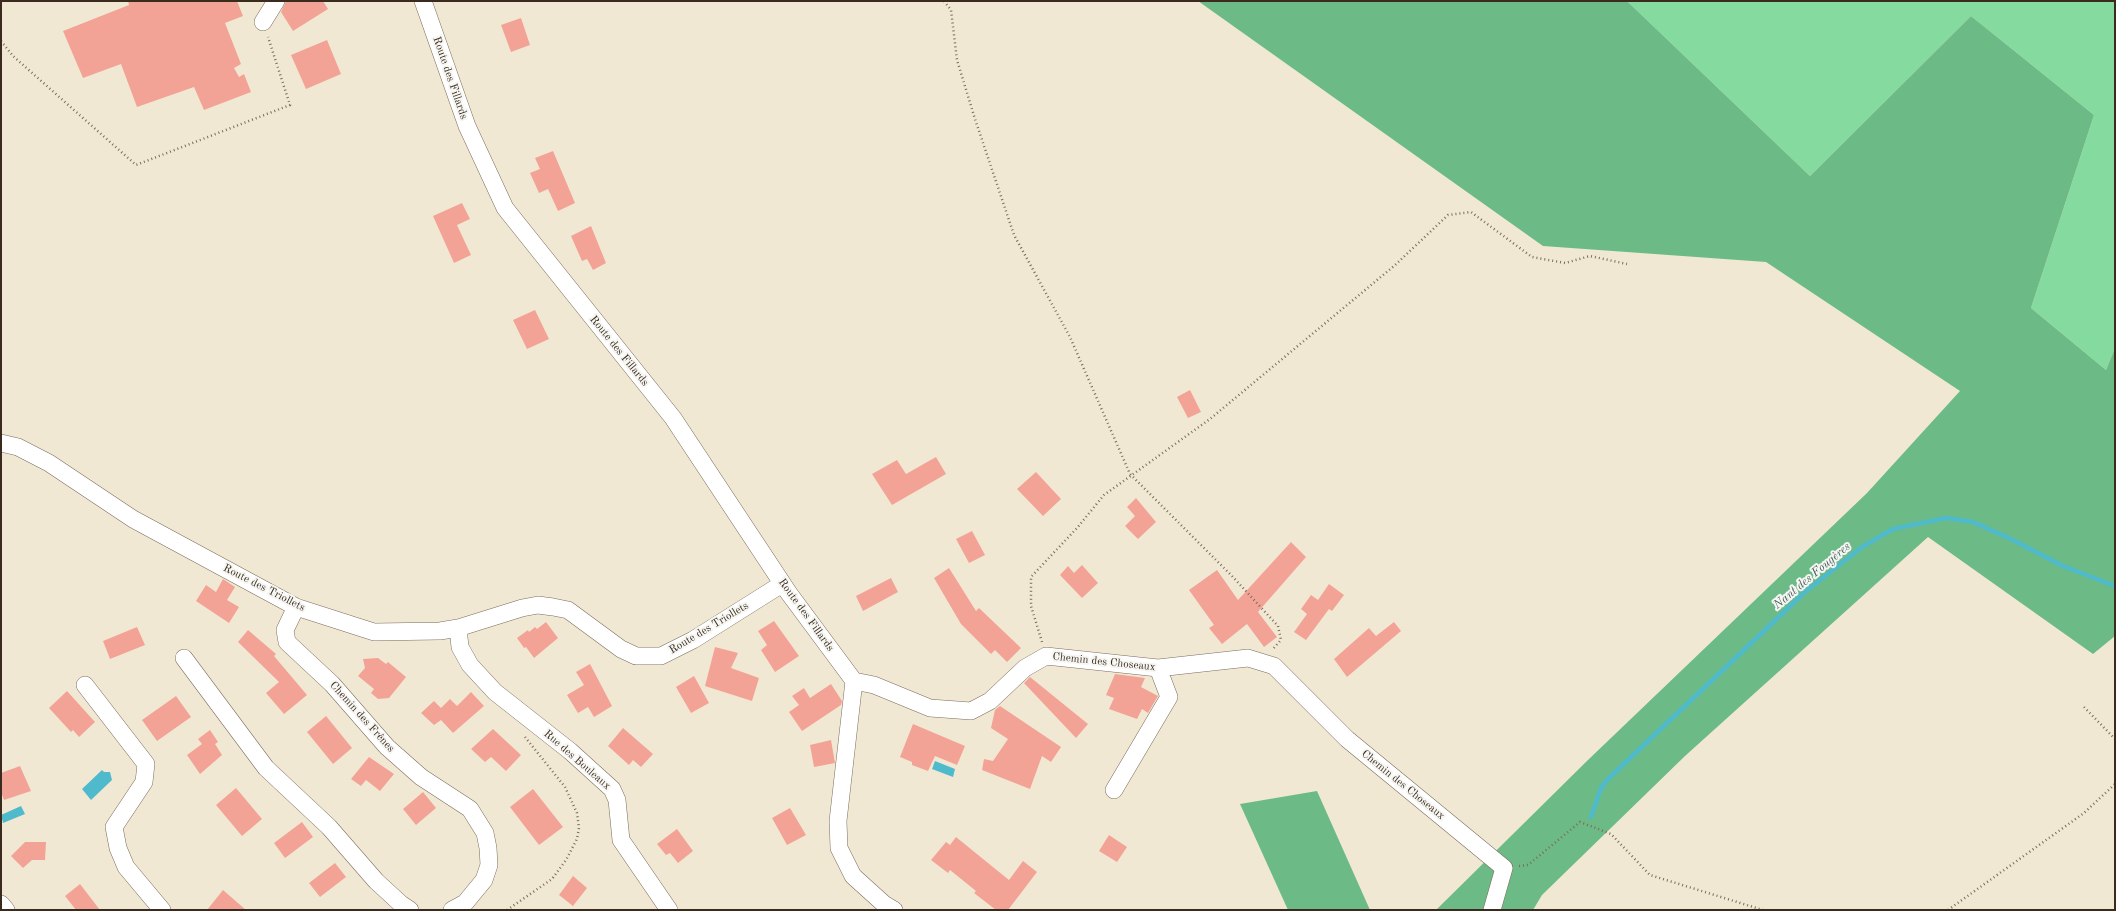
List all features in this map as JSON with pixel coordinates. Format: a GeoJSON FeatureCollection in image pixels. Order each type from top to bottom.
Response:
{"type":"FeatureCollection","features":[{"type":"Feature","properties":{"kind":"street"},"geometry":{"type":"LineString","coordinates":[[263,22],[276,1]]}},
{"type":"Feature","properties":{"kind":"street","name":"Route des Fillards"},"geometry":{"type":"LineString","coordinates":[[423,1],[467,126],[505,208],[673,418],[782,584],[854,681]]}},
{"type":"Feature","properties":{"kind":"street","name":"Route des Triollets"},"geometry":{"type":"LineString","coordinates":[[1,443],[18,446],[49,463],[134,519],[296,607],[374,632],[458,628],[522,608],[538,605],[568,610],[621,649],[636,656],[661,656],[699,636],[782,584]]}},
{"type":"Feature","properties":{"kind":"street","name":"Chemin des Frênes"},"geometry":{"type":"LineString","coordinates":[[296,607],[285,630],[287,642],[332,684],[387,747],[421,777],[470,809],[485,833],[489,865],[484,880],[465,903],[452,910]]}},
{"type":"Feature","properties":{"kind":"street","name":"Rue des Bouleaux"},"geometry":{"type":"LineString","coordinates":[[458,628],[460,647],[470,665],[490,686],[523,715],[570,751],[612,789],[617,800],[621,840],[669,910]]}},
{"type":"Feature","properties":{"kind":"street","name":"Chemin des Choseaux"},"geometry":{"type":"LineString","coordinates":[[854,681],[874,685],[930,708],[971,711],[990,701],[1025,668],[1046,656],[1158,668],[1175,668],[1248,658],[1274,666],[1347,739],[1504,868]]}},
{"type":"Feature","properties":{"kind":"street"},"geometry":{"type":"LineString","coordinates":[[184,658],[266,768],[330,827],[376,881],[401,904],[410,910]]}},
{"type":"Feature","properties":{"kind":"street"},"geometry":{"type":"LineString","coordinates":[[1114,790],[1169,697],[1158,668]]}},
{"type":"Feature","properties":{"kind":"street"},"geometry":{"type":"LineString","coordinates":[[854,681],[838,821],[839,848],[853,876],[886,908]]}},
{"type":"Feature","properties":{"kind":"street"},"geometry":{"type":"LineString","coordinates":[[85,685],[146,764],[144,782],[114,827],[118,848],[126,867],[162,910]]}},
{"type":"Feature","properties":{"kind":"street"},"geometry":{"type":"LineString","coordinates":[[1492,910],[1504,868]]}},
{"type":"Feature","properties":{"kind":"street"},"geometry":{"type":"LineString","coordinates":[[1,904],[6,910]]}},
{"type":"Feature","properties":{"kind":"path"},"geometry":{"type":"LineString","coordinates":[[944,1],[951,10],[957,60],[1014,235],[1070,336],[1130,474],[1232,576],[1278,626],[1281,640],[1260,662]]}},
{"type":"Feature","properties":{"kind":"path"},"geometry":{"type":"LineString","coordinates":[[1,41],[13,56],[136,165],[290,105],[282,75],[263,22]]}},
{"type":"Feature","properties":{"kind":"path"},"geometry":{"type":"LineString","coordinates":[[1046,656],[1031,606],[1031,577],[1077,528],[1104,495],[1130,474],[1210,419],[1394,266],[1448,215],[1471,212],[1532,257],[1565,263],[1590,256],[1627,264]]}},
{"type":"Feature","properties":{"kind":"path"},"geometry":{"type":"LineString","coordinates":[[2084,707],[2115,739]]}},
{"type":"Feature","properties":{"kind":"path"},"geometry":{"type":"LineString","coordinates":[[507,910],[552,879],[566,860],[577,839],[579,828],[577,813],[565,787],[524,736]]}},
{"type":"Feature","properties":{"kind":"path"},"geometry":{"type":"LineString","coordinates":[[1948,910],[2084,813],[2115,784]]}},
{"type":"Feature","properties":{"kind":"path"},"geometry":{"type":"LineString","coordinates":[[1504,868],[1528,864],[1580,822],[1611,834],[1650,875],[1763,910]]}},
{"type":"Feature","properties":{"kind":"green space"},"geometry":{"type":"Polygon","coordinates":[[[1198,1],[1628,2],[1810,176],[1971,16],[2094,115],[2031,308],[2106,370],[2115,348],[2115,636],[2093,654],[1928,537],[1685,756],[1542,895],[1533,910],[1436,910],[1589,759],[1867,493],[1960,391],[1766,262],[1543,246],[1198,1]]]}},
{"type":"Feature","properties":{"kind":"green space"},"geometry":{"type":"Polygon","coordinates":[[[1617,1],[2115,1],[2115,348],[2106,370],[2031,308],[2094,115],[1971,16],[1810,176],[1628,2],[1617,1]]]}},
{"type":"Feature","properties":{"kind":"green space"},"geometry":{"type":"Polygon","coordinates":[[[1317,791],[1370,910],[1288,910],[1240,804],[1317,791]]]}},
{"type":"Feature","properties":{"kind":"water"},"geometry":{"type":"Polygon","coordinates":[[[935,761],[955,769],[953,777],[932,769],[935,761]]]}},
{"type":"Feature","properties":{"kind":"water"},"geometry":{"type":"Polygon","coordinates":[[[102,770],[104,772],[110,772],[112,780],[91,800],[82,789],[102,770]]]}},
{"type":"Feature","properties":{"kind":"water"},"geometry":{"type":"Polygon","coordinates":[[[21,806],[25,814],[3,823],[1,815],[21,806]]]}},
{"type":"Feature","properties":{"kind":"building"},"geometry":{"type":"Polygon","coordinates":[[[128,1],[237,1],[243,16],[225,23],[241,64],[234,68],[239,77],[244,74],[251,92],[204,110],[194,87],[137,107],[121,64],[83,78],[63,31],[129,5],[128,1]]]}},
{"type":"Feature","properties":{"kind":"building"},"geometry":{"type":"Polygon","coordinates":[[[286,1],[323,1],[328,9],[293,31],[281,12],[286,1]]]}},
{"type":"Feature","properties":{"kind":"building"},"geometry":{"type":"Polygon","coordinates":[[[521,18],[530,45],[511,52],[501,25],[521,18]]]}},
{"type":"Feature","properties":{"kind":"building"},"geometry":{"type":"Polygon","coordinates":[[[327,40],[341,74],[306,89],[291,55],[327,40]]]}},
{"type":"Feature","properties":{"kind":"building"},"geometry":{"type":"Polygon","coordinates":[[[553,151],[575,203],[558,211],[548,189],[539,193],[530,173],[540,169],[535,158],[553,151]]]}},
{"type":"Feature","properties":{"kind":"building"},"geometry":{"type":"Polygon","coordinates":[[[462,203],[470,219],[457,225],[471,255],[454,263],[433,216],[462,203]]]}},
{"type":"Feature","properties":{"kind":"building"},"geometry":{"type":"Polygon","coordinates":[[[591,226],[606,263],[593,270],[587,259],[582,261],[571,236],[591,226]]]}},
{"type":"Feature","properties":{"kind":"building"},"geometry":{"type":"Polygon","coordinates":[[[535,310],[549,339],[527,349],[513,320],[535,310]]]}},
{"type":"Feature","properties":{"kind":"building"},"geometry":{"type":"Polygon","coordinates":[[[1190,390],[1201,412],[1188,418],[1177,397],[1190,390]]]}},
{"type":"Feature","properties":{"kind":"building"},"geometry":{"type":"Polygon","coordinates":[[[936,457],[946,474],[892,505],[872,474],[897,460],[906,474],[936,457]]]}},
{"type":"Feature","properties":{"kind":"building"},"geometry":{"type":"Polygon","coordinates":[[[1036,472],[1061,499],[1043,516],[1017,489],[1036,472]]]}},
{"type":"Feature","properties":{"kind":"building"},"geometry":{"type":"Polygon","coordinates":[[[1136,498],[1156,522],[1138,539],[1125,526],[1135,516],[1127,507],[1136,498]]]}},
{"type":"Feature","properties":{"kind":"building"},"geometry":{"type":"Polygon","coordinates":[[[972,531],[985,555],[969,563],[956,539],[972,531]]]}},
{"type":"Feature","properties":{"kind":"building"},"geometry":{"type":"Polygon","coordinates":[[[1291,542],[1306,557],[1258,612],[1277,637],[1264,647],[1247,624],[1222,644],[1209,628],[1214,625],[1189,590],[1217,570],[1238,600],[1291,542]]]}},
{"type":"Feature","properties":{"kind":"building"},"geometry":{"type":"Polygon","coordinates":[[[1082,565],[1098,583],[1082,598],[1060,575],[1068,566],[1074,573],[1082,565]]]}},
{"type":"Feature","properties":{"kind":"building"},"geometry":{"type":"Polygon","coordinates":[[[949,568],[976,611],[979,608],[1021,648],[1007,662],[995,650],[991,654],[961,624],[934,578],[949,568]]]}},
{"type":"Feature","properties":{"kind":"building"},"geometry":{"type":"Polygon","coordinates":[[[891,578],[898,592],[863,611],[856,596],[891,578]]]}},
{"type":"Feature","properties":{"kind":"building"},"geometry":{"type":"Polygon","coordinates":[[[223,579],[235,587],[227,600],[239,607],[229,623],[196,601],[206,585],[216,592],[223,579]]]}},
{"type":"Feature","properties":{"kind":"building"},"geometry":{"type":"Polygon","coordinates":[[[1329,584],[1344,595],[1332,611],[1329,609],[1306,640],[1294,632],[1307,614],[1301,609],[1311,595],[1318,600],[1329,584]]]}},
{"type":"Feature","properties":{"kind":"building"},"geometry":{"type":"Polygon","coordinates":[[[774,621],[799,656],[775,672],[761,650],[767,645],[758,631],[774,621]]]}},
{"type":"Feature","properties":{"kind":"building"},"geometry":{"type":"Polygon","coordinates":[[[546,622],[558,638],[534,658],[517,638],[528,630],[529,632],[535,627],[537,629],[546,622]]]}},
{"type":"Feature","properties":{"kind":"building"},"geometry":{"type":"Polygon","coordinates":[[[1394,622],[1401,631],[1347,677],[1334,659],[1369,628],[1376,636],[1394,622]]]}},
{"type":"Feature","properties":{"kind":"building"},"geometry":{"type":"Polygon","coordinates":[[[137,627],[145,645],[110,659],[103,641],[137,627]]]}},
{"type":"Feature","properties":{"kind":"building"},"geometry":{"type":"Polygon","coordinates":[[[248,630],[276,654],[274,656],[307,695],[284,714],[266,693],[279,682],[238,642],[248,630]]]}},
{"type":"Feature","properties":{"kind":"building"},"geometry":{"type":"Polygon","coordinates":[[[715,647],[738,653],[731,668],[759,678],[752,701],[705,686],[715,647]]]}},
{"type":"Feature","properties":{"kind":"building"},"geometry":{"type":"Polygon","coordinates":[[[378,658],[386,664],[388,662],[406,677],[389,698],[378,699],[371,693],[374,689],[358,676],[365,668],[363,659],[378,658]]]}},
{"type":"Feature","properties":{"kind":"building"},"geometry":{"type":"Polygon","coordinates":[[[590,664],[612,706],[594,717],[588,707],[578,713],[567,695],[584,685],[576,672],[590,664]]]}},
{"type":"Feature","properties":{"kind":"building"},"geometry":{"type":"Polygon","coordinates":[[[1115,674],[1145,678],[1141,687],[1158,696],[1148,713],[1142,709],[1137,719],[1109,709],[1114,698],[1106,695],[1115,674]]]}},
{"type":"Feature","properties":{"kind":"building"},"geometry":{"type":"Polygon","coordinates":[[[694,676],[709,703],[691,713],[676,687],[694,676]]]}},
{"type":"Feature","properties":{"kind":"building"},"geometry":{"type":"Polygon","coordinates":[[[1030,677],[1088,724],[1076,738],[1024,683],[1030,677]]]}},
{"type":"Feature","properties":{"kind":"building"},"geometry":{"type":"Polygon","coordinates":[[[831,684],[842,701],[841,705],[802,731],[789,712],[799,705],[792,696],[804,688],[810,698],[831,684]]]}},
{"type":"Feature","properties":{"kind":"building"},"geometry":{"type":"Polygon","coordinates":[[[67,691],[95,722],[79,737],[73,730],[71,732],[49,708],[67,691]]]}},
{"type":"Feature","properties":{"kind":"building"},"geometry":{"type":"Polygon","coordinates":[[[471,692],[484,706],[453,733],[441,720],[434,725],[421,713],[434,701],[441,708],[450,699],[457,706],[471,692]]]}},
{"type":"Feature","properties":{"kind":"building"},"geometry":{"type":"Polygon","coordinates":[[[176,696],[191,717],[157,741],[142,720],[176,696]]]}},
{"type":"Feature","properties":{"kind":"building"},"geometry":{"type":"Polygon","coordinates":[[[1000,706],[1061,747],[1051,762],[1042,756],[1030,789],[982,770],[984,759],[993,761],[1008,739],[991,728],[995,710],[1000,706]]]}},
{"type":"Feature","properties":{"kind":"building"},"geometry":{"type":"Polygon","coordinates":[[[326,716],[352,748],[333,764],[307,732],[326,716]]]}},
{"type":"Feature","properties":{"kind":"building"},"geometry":{"type":"Polygon","coordinates":[[[913,724],[965,746],[957,765],[935,756],[928,771],[912,765],[912,762],[900,757],[913,724]]]}},
{"type":"Feature","properties":{"kind":"building"},"geometry":{"type":"Polygon","coordinates":[[[623,728],[653,754],[641,767],[633,760],[629,765],[608,746],[623,728]]]}},
{"type":"Feature","properties":{"kind":"building"},"geometry":{"type":"Polygon","coordinates":[[[493,729],[521,755],[506,771],[491,757],[485,762],[471,749],[493,729]]]}},
{"type":"Feature","properties":{"kind":"building"},"geometry":{"type":"Polygon","coordinates":[[[210,730],[218,742],[215,744],[222,755],[200,774],[187,755],[202,744],[198,739],[210,730]]]}},
{"type":"Feature","properties":{"kind":"building"},"geometry":{"type":"Polygon","coordinates":[[[831,740],[835,763],[814,767],[810,745],[831,740]]]}},
{"type":"Feature","properties":{"kind":"building"},"geometry":{"type":"Polygon","coordinates":[[[369,757],[394,774],[380,791],[366,780],[361,786],[351,779],[369,757]]]}},
{"type":"Feature","properties":{"kind":"building"},"geometry":{"type":"Polygon","coordinates":[[[20,766],[31,791],[4,800],[1,792],[1,773],[20,766]]]}},
{"type":"Feature","properties":{"kind":"building"},"geometry":{"type":"Polygon","coordinates":[[[236,788],[262,819],[242,836],[216,805],[236,788]]]}},
{"type":"Feature","properties":{"kind":"building"},"geometry":{"type":"Polygon","coordinates":[[[533,789],[563,827],[539,845],[510,807],[533,789]]]}},
{"type":"Feature","properties":{"kind":"building"},"geometry":{"type":"Polygon","coordinates":[[[423,792],[436,808],[416,825],[403,809],[423,792]]]}},
{"type":"Feature","properties":{"kind":"building"},"geometry":{"type":"Polygon","coordinates":[[[790,808],[806,835],[787,845],[772,818],[790,808]]]}},
{"type":"Feature","properties":{"kind":"building"},"geometry":{"type":"Polygon","coordinates":[[[302,822],[313,837],[285,858],[274,843],[302,822]]]}},
{"type":"Feature","properties":{"kind":"building"},"geometry":{"type":"Polygon","coordinates":[[[677,829],[693,851],[678,863],[670,853],[666,855],[657,844],[677,829]]]}},
{"type":"Feature","properties":{"kind":"building"},"geometry":{"type":"Polygon","coordinates":[[[1109,835],[1127,847],[1117,862],[1099,851],[1109,835]]]}},
{"type":"Feature","properties":{"kind":"building"},"geometry":{"type":"Polygon","coordinates":[[[956,837],[1009,880],[1023,861],[1037,872],[1008,910],[996,910],[974,893],[976,891],[950,870],[948,873],[931,860],[946,842],[950,845],[956,837]]]}},
{"type":"Feature","properties":{"kind":"building"},"geometry":{"type":"Polygon","coordinates":[[[25,842],[46,842],[45,860],[32,860],[23,868],[11,856],[25,842]]]}},
{"type":"Feature","properties":{"kind":"building"},"geometry":{"type":"Polygon","coordinates":[[[335,863],[346,877],[320,897],[309,883],[335,863]]]}},
{"type":"Feature","properties":{"kind":"building"},"geometry":{"type":"Polygon","coordinates":[[[573,876],[587,888],[573,906],[559,895],[573,876]]]}},
{"type":"Feature","properties":{"kind":"building"},"geometry":{"type":"Polygon","coordinates":[[[80,884],[100,910],[76,910],[65,896],[80,884]]]}},
{"type":"Feature","properties":{"kind":"building"},"geometry":{"type":"Polygon","coordinates":[[[223,890],[246,910],[207,910],[223,890]]]}},
{"type":"Feature","properties":{"kind":"waterway","name":"Nant des Fougères"},"geometry":{"type":"LineString","coordinates":[[1591,817],[1601,788],[1608,779],[1805,592],[1862,547],[1893,529],[1946,518],[1973,522],[2011,539],[2063,566],[2115,586]]}}]}
